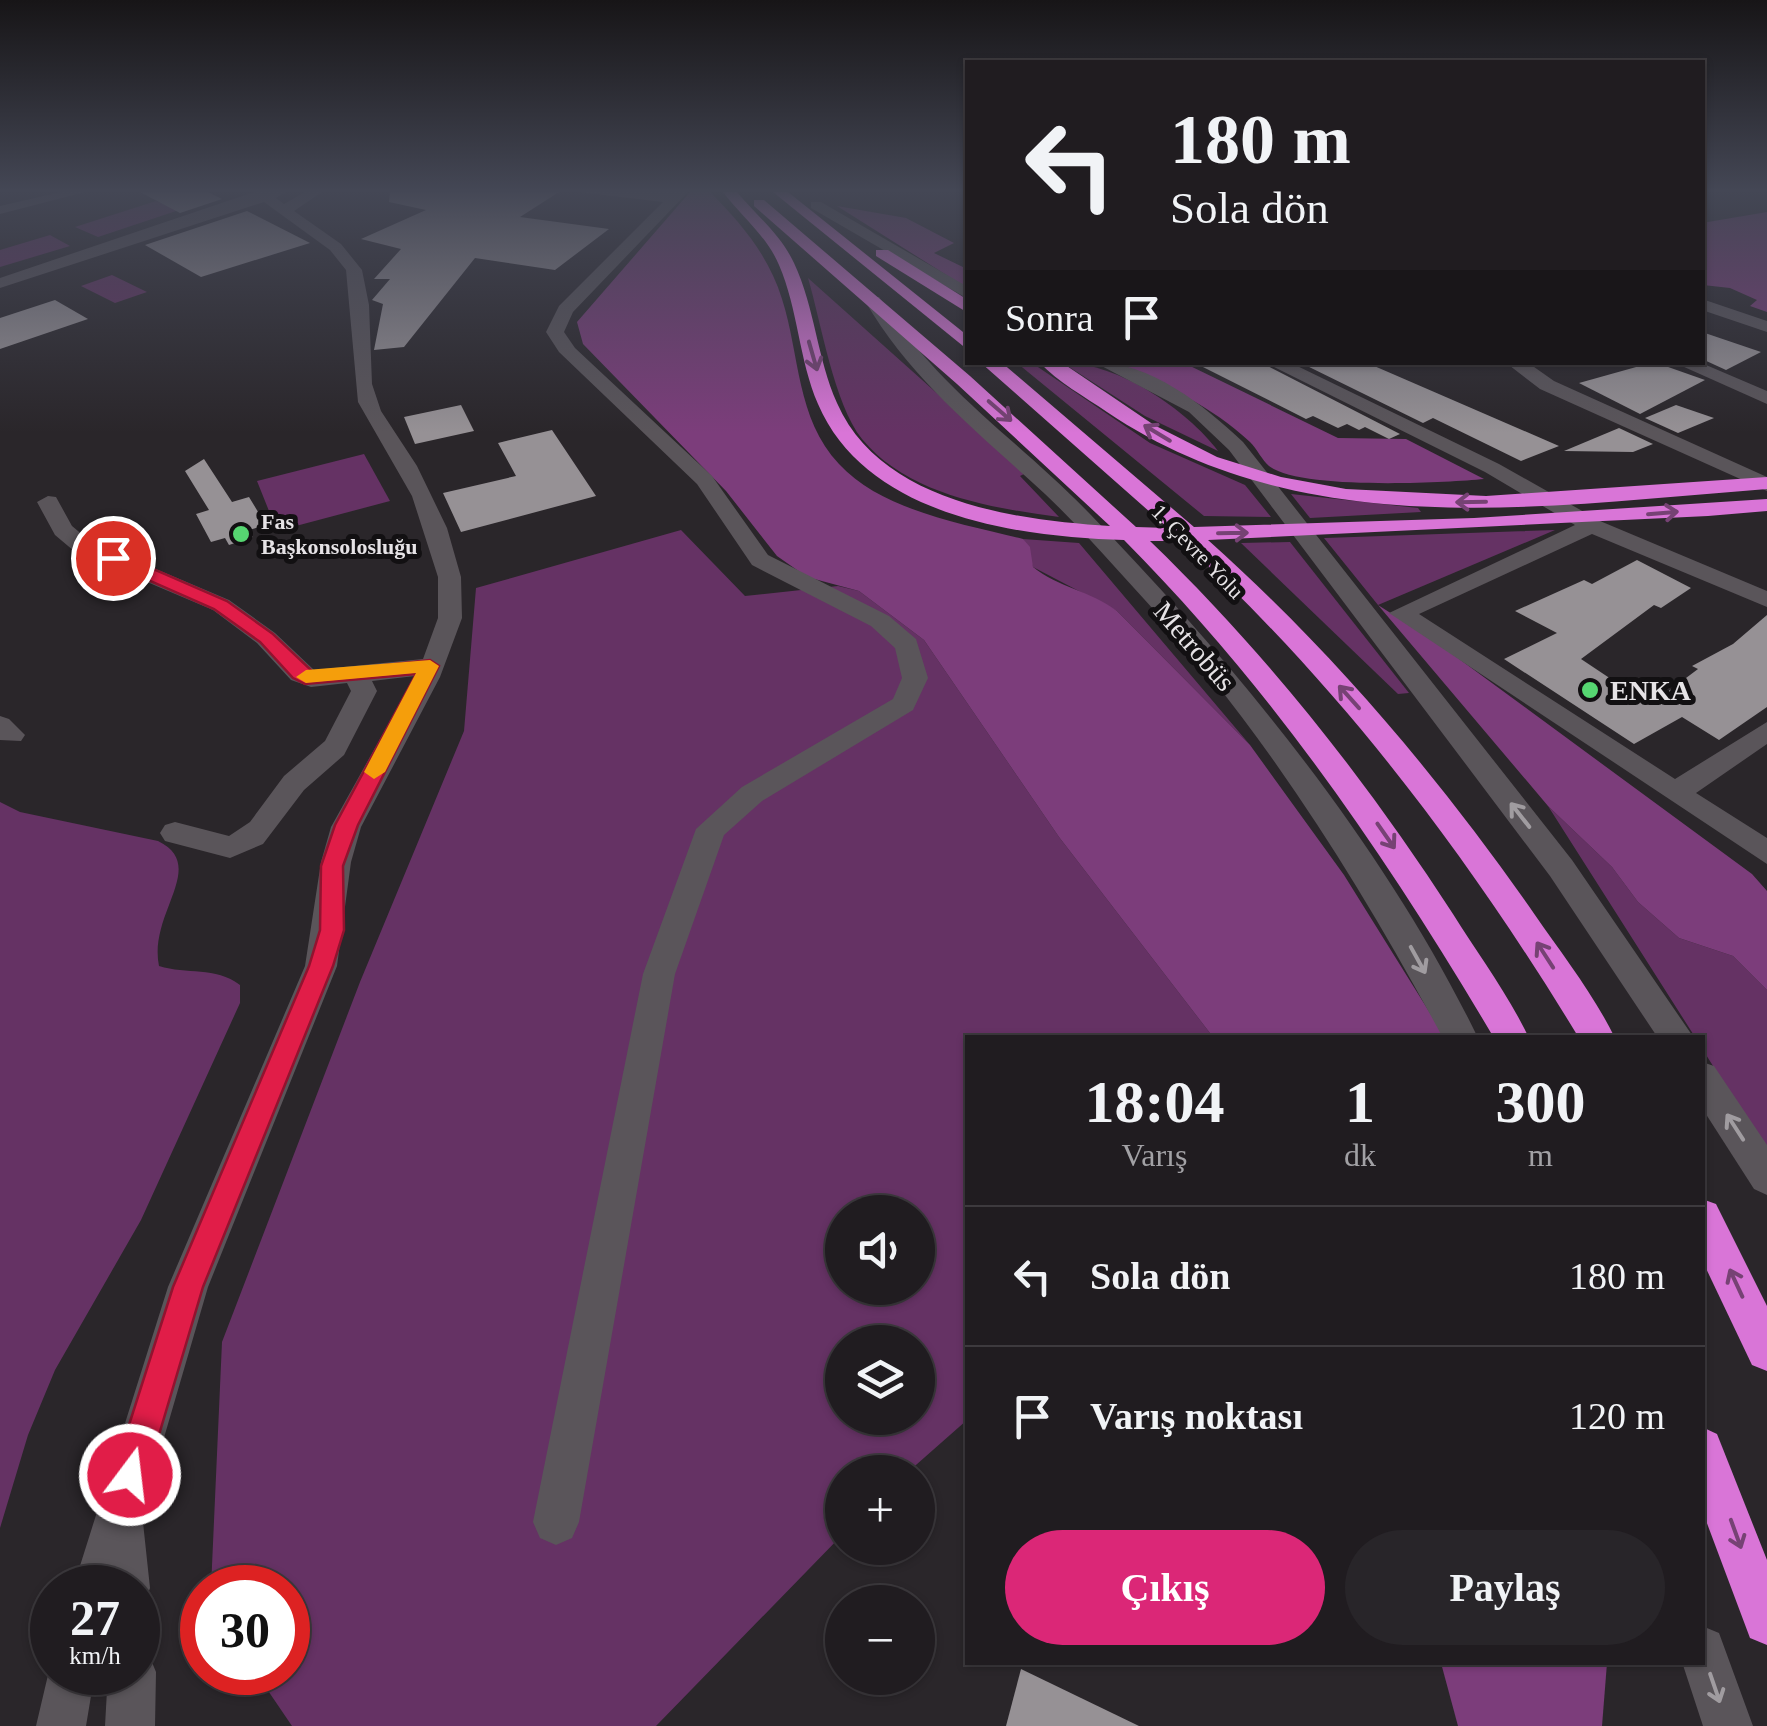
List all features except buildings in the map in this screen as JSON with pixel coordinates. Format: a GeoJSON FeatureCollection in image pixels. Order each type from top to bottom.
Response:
{"type":"FeatureCollection","features":[{"type":"Feature","properties":{"kind":"highway"},"geometry":{"type":"LineString","coordinates":[[789,273],[818,376],[845,434],[881,468],[916,490],[961,508],[1064,529],[1171,534],[1507,522],[1767,505]]}},
{"type":"Feature","properties":{"kind":"highway","name":"1. Çevre Yolu"},"geometry":{"type":"LineString","coordinates":[[839,273],[1034,440],[1144,546],[1268,682],[1330,758],[1413,876],[1510,1035]]}},
{"type":"Feature","properties":{"kind":"highway"},"geometry":{"type":"LineString","coordinates":[[879,273],[965,343]]}},
{"type":"Feature","properties":{"kind":"highway"},"geometry":{"type":"LineString","coordinates":[[915,273],[965,306]]}},
{"type":"Feature","properties":{"kind":"highway","name":"1. Çevre Yolu"},"geometry":{"type":"LineString","coordinates":[[993,365],[1172,516],[1271,612],[1414,772],[1487,868],[1596,1035]]}},
{"type":"Feature","properties":{"kind":"highway"},"geometry":{"type":"LineString","coordinates":[[1053,365],[1208,460],[1287,484],[1429,503],[1767,484]]}},
{"type":"Feature","properties":{"kind":"highway"},"geometry":{"type":"LineString","coordinates":[[1705,1223],[1767,1350]]}},
{"type":"Feature","properties":{"kind":"highway"},"geometry":{"type":"LineString","coordinates":[[1705,1457],[1767,1621]]}},
{"type":"Feature","properties":{"kind":"street"},"geometry":{"type":"LineString","coordinates":[[0,284],[37,273]]}},
{"type":"Feature","properties":{"kind":"street"},"geometry":{"type":"LineString","coordinates":[[103,1565],[188,1287],[321,966],[332,930],[332,866],[346,825],[445,635],[453,598],[443,546],[408,468],[371,412],[360,384],[359,280],[354,273]]}},
{"type":"Feature","properties":{"kind":"street"},"geometry":{"type":"LineString","coordinates":[[556,1522],[659,974],[711,830],[752,794],[904,704],[915,678],[907,645],[880,620],[778,573],[749,546],[705,480],[568,352],[555,332],[565,310],[602,273]]}},
{"type":"Feature","properties":{"kind":"street"},"geometry":{"type":"LineString","coordinates":[[931,273],[965,292]]}},
{"type":"Feature","properties":{"kind":"street","name":"Metrobüs"},"geometry":{"type":"LineString","coordinates":[[873,302],[887,329],[924,372],[1080,517],[1194,641],[1284,755],[1405,935],[1459,1035]]}},
{"type":"Feature","properties":{"kind":"street"},"geometry":{"type":"LineString","coordinates":[[1705,305],[1767,327]]}},
{"type":"Feature","properties":{"kind":"street"},"geometry":{"type":"LineString","coordinates":[[1109,365],[1196,408],[1236,446],[1561,868],[1675,1035]]}},
{"type":"Feature","properties":{"kind":"street"},"geometry":{"type":"LineString","coordinates":[[1279,365],[1492,468],[1592,526],[1767,600]]}},
{"type":"Feature","properties":{"kind":"street"},"geometry":{"type":"LineString","coordinates":[[1518,365],[1547,385],[1767,484]]}},
{"type":"Feature","properties":{"kind":"street"},"geometry":{"type":"LineString","coordinates":[[1689,365],[1767,398]]}},
{"type":"Feature","properties":{"kind":"street"},"geometry":{"type":"LineString","coordinates":[[48,502],[63,530],[82,546],[221,605],[266,638],[300,674],[312,679],[430,666]]}},
{"type":"Feature","properties":{"kind":"street"},"geometry":{"type":"LineString","coordinates":[[1592,526],[1401,614],[1767,853]]}},
{"type":"Feature","properties":{"kind":"street"},"geometry":{"type":"LineString","coordinates":[[175,832],[230,847],[262,832],[293,783],[318,766],[339,742],[358,710],[364,690],[359,682],[361,674]]}},
{"type":"Feature","properties":{"kind":"street"},"geometry":{"type":"LineString","coordinates":[[1677,792],[1767,731]]}},
{"type":"Feature","properties":{"kind":"street"},"geometry":{"type":"LineString","coordinates":[[1705,1082],[1767,1177]]}},
{"type":"Feature","properties":{"kind":"street"},"geometry":{"type":"LineString","coordinates":[[122,1505],[126,1565]]}},
{"type":"Feature","properties":{"kind":"street"},"geometry":{"type":"LineString","coordinates":[[1705,1659],[1728,1726]]}},
{"type":"Feature","properties":{"kind":"street"},"geometry":{"type":"LineString","coordinates":[[60,1726],[67,1695]]}},
{"type":"Feature","properties":{"kind":"street"},"geometry":{"type":"LineString","coordinates":[[130,1726],[131,1695]]}},
{"type":"Feature","properties":{"kind":"shaded area"},"geometry":{"type":"Polygon","coordinates":[[[620,273],[772,273],[788,320],[814,427],[839,464],[878,493],[925,514],[1023,539],[1030,547],[1033,567],[1117,611],[1250,745],[1344,875],[1444,1035],[1211,1035],[1059,837],[924,640],[859,591],[807,577],[777,556],[726,491],[583,344],[577,322],[620,273]]]}},
{"type":"Feature","properties":{"kind":"shaded area"},"geometry":{"type":"Polygon","coordinates":[[[943,273],[965,273],[965,287],[943,273]]]}},
{"type":"Feature","properties":{"kind":"shaded area"},"geometry":{"type":"Polygon","coordinates":[[[1705,273],[1767,273],[1767,312],[1750,306],[1757,300],[1730,288],[1705,285],[1705,273]]]}},
{"type":"Feature","properties":{"kind":"shaded area"},"geometry":{"type":"Polygon","coordinates":[[[112,275],[147,292],[115,303],[81,286],[112,275]]]}},
{"type":"Feature","properties":{"kind":"shaded area"},"geometry":{"type":"Polygon","coordinates":[[[808,278],[1026,473],[1020,476],[1059,517],[953,496],[903,474],[881,458],[862,439],[844,405],[808,278]]]}},
{"type":"Feature","properties":{"kind":"shaded area"},"geometry":{"type":"Polygon","coordinates":[[[1019,365],[1035,365],[1150,443],[1245,485],[1271,517],[1204,516],[1019,365]]]}},
{"type":"Feature","properties":{"kind":"shaded area"},"geometry":{"type":"Polygon","coordinates":[[[1066,365],[1106,370],[1149,391],[1188,419],[1218,451],[1145,416],[1066,365]]]}},
{"type":"Feature","properties":{"kind":"shaded area"},"geometry":{"type":"Polygon","coordinates":[[[1122,365],[1188,365],[1338,438],[1406,439],[1484,479],[1372,483],[1285,474],[1269,466],[1250,442],[1220,418],[1122,365]]]}},
{"type":"Feature","properties":{"kind":"shaded area"},"geometry":{"type":"Polygon","coordinates":[[[364,454],[390,501],[277,531],[257,481],[364,454]]]}},
{"type":"Feature","properties":{"kind":"shaded area"},"geometry":{"type":"Polygon","coordinates":[[[1291,494],[1418,508],[1421,512],[1310,518],[1291,494]]]}},
{"type":"Feature","properties":{"kind":"shaded area"},"geometry":{"type":"Polygon","coordinates":[[[681,530],[745,596],[838,586],[859,591],[924,640],[1059,837],[1211,1035],[965,1035],[965,1422],[927,1455],[825,1455],[825,1552],[656,1726],[292,1726],[271,1695],[310,1695],[310,1565],[212,1565],[222,1342],[360,982],[464,731],[476,588],[681,530]]]}},
{"type":"Feature","properties":{"kind":"shaded area"},"geometry":{"type":"Polygon","coordinates":[[[1555,530],[1378,605],[1324,538],[1325,538],[1555,530]]]}},
{"type":"Feature","properties":{"kind":"shaded area"},"geometry":{"type":"Polygon","coordinates":[[[1023,539],[1079,543],[1250,745],[1117,611],[1033,567],[1023,539]]]}},
{"type":"Feature","properties":{"kind":"shaded area"},"geometry":{"type":"Polygon","coordinates":[[[1290,542],[1409,693],[1398,694],[1241,543],[1290,542]]]}},
{"type":"Feature","properties":{"kind":"shaded area"},"geometry":{"type":"Polygon","coordinates":[[[1378,605],[1436,642],[1752,874],[1767,891],[1767,990],[1733,956],[1679,938],[1638,902],[1612,867],[1548,806],[1378,605]]]}},
{"type":"Feature","properties":{"kind":"shaded area"},"geometry":{"type":"Polygon","coordinates":[[[0,802],[20,812],[158,841],[172,851],[178,864],[178,878],[161,928],[159,966],[230,979],[240,985],[240,1003],[141,1220],[55,1370],[28,1435],[0,1528],[0,802]]]}},
{"type":"Feature","properties":{"kind":"shaded area"},"geometry":{"type":"Polygon","coordinates":[[[1548,806],[1612,867],[1638,902],[1679,938],[1733,956],[1767,990],[1767,1152],[1705,1053],[1705,1035],[1694,1035],[1548,806]]]}},
{"type":"Feature","properties":{"kind":"shaded area"},"geometry":{"type":"Polygon","coordinates":[[[1442,1665],[1607,1665],[1602,1726],[1458,1726],[1442,1665]]]}},
{"type":"Feature","properties":{"kind":"slow traffic"},"geometry":{"type":"LineString","coordinates":[[306,677],[430,666],[374,772]]}},
{"type":"Feature","properties":{"kind":"place","name":"Fas Başkonsolosluğu"},"geometry":{"type":"Point","coordinates":[241,534]}},
{"type":"Feature","properties":{"kind":"place","name":"ENKA"},"geometry":{"type":"Point","coordinates":[1590,690]}},
{"type":"Feature","properties":{"kind":"route"},"geometry":{"type":"LineString","coordinates":[[113,558],[221,605],[266,638],[300,674],[312,679],[430,666],[346,825],[332,866],[332,930],[321,966],[188,1287],[130,1475]]}}]}
